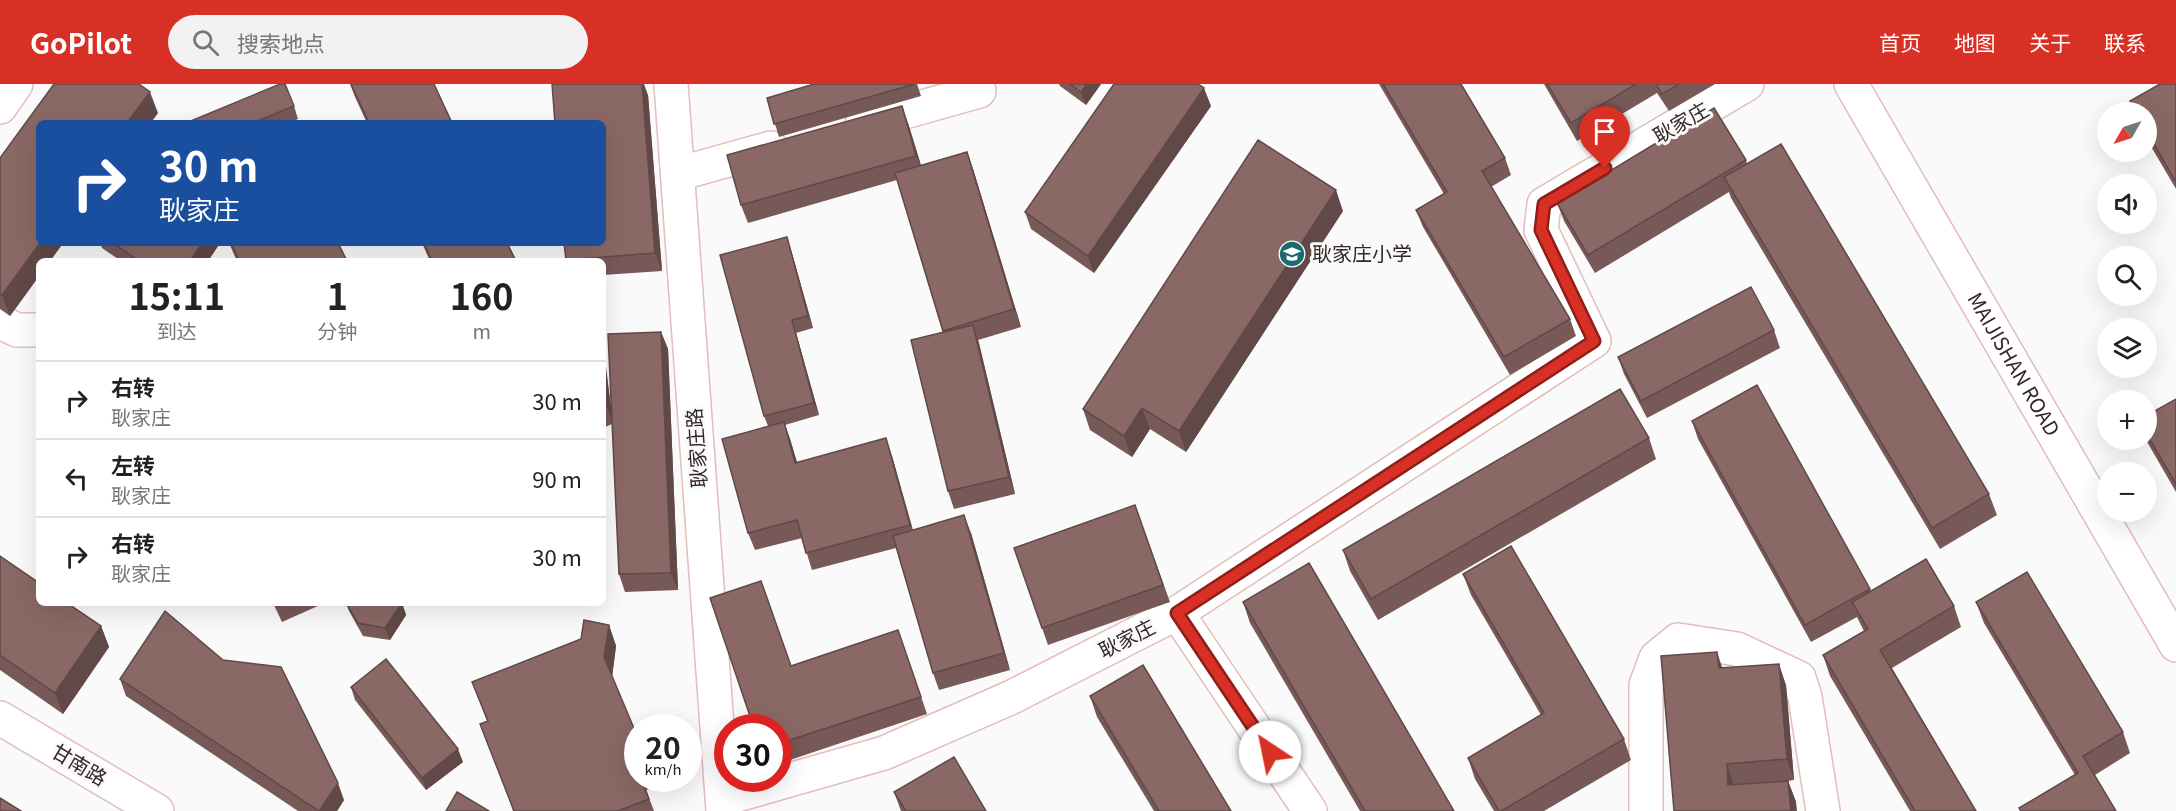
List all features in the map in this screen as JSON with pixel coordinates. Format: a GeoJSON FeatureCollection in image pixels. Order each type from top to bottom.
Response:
{"type":"FeatureCollection","features":[{"type":"Feature","properties":{"kind":"street"},"geometry":{"type":"LineString","coordinates":[[0,107],[16,84]]}},
{"type":"Feature","properties":{"kind":"street","name":"耿家庄路"},"geometry":{"type":"LineString","coordinates":[[671,84],[723,805]]}},
{"type":"Feature","properties":{"kind":"street","name":"耿家庄"},"geometry":{"type":"LineString","coordinates":[[723,805],[884,753],[1012,697],[1177,613],[1594,341],[1541,230],[1544,204],[1747,84]]}},
{"type":"Feature","properties":{"kind":"street","name":"MAIJISHAN ROAD"},"geometry":{"type":"LineString","coordinates":[[1851,84],[2176,645]]}},
{"type":"Feature","properties":{"kind":"street"},"geometry":{"type":"LineString","coordinates":[[834,131],[979,91]]}},
{"type":"Feature","properties":{"kind":"street"},"geometry":{"type":"LineString","coordinates":[[678,174],[801,140]]}},
{"type":"Feature","properties":{"kind":"street"},"geometry":{"type":"LineString","coordinates":[[0,322],[17,330],[36,330]]}},
{"type":"Feature","properties":{"kind":"street"},"geometry":{"type":"LineString","coordinates":[[1177,613],[1310,811]]}},
{"type":"Feature","properties":{"kind":"street"},"geometry":{"type":"LineString","coordinates":[[1646,811],[1646,685],[1656,658],[1678,640],[1737,649],[1799,678],[1805,697],[1823,811]]}},
{"type":"Feature","properties":{"kind":"street","name":"甘南路"},"geometry":{"type":"LineString","coordinates":[[0,718],[157,811]]}},
{"type":"Feature","properties":{"kind":"building"},"geometry":{"type":"Polygon","coordinates":[[[54,84],[139,84],[150,92],[129,120],[36,120],[36,246],[38,246],[2,295],[0,294],[0,158],[54,84]]]}},
{"type":"Feature","properties":{"kind":"building"},"geometry":{"type":"Polygon","coordinates":[[[280,84],[285,84],[294,106],[260,120],[193,120],[280,84]]]}},
{"type":"Feature","properties":{"kind":"building"},"geometry":{"type":"Polygon","coordinates":[[[351,84],[434,84],[451,120],[368,120],[351,84]]]}},
{"type":"Feature","properties":{"kind":"building"},"geometry":{"type":"Polygon","coordinates":[[[552,84],[642,84],[655,253],[566,258],[564,246],[606,246],[606,120],[555,120],[552,84]]]}},
{"type":"Feature","properties":{"kind":"building"},"geometry":{"type":"Polygon","coordinates":[[[814,84],[915,84],[774,124],[767,98],[814,84]]]}},
{"type":"Feature","properties":{"kind":"building"},"geometry":{"type":"Polygon","coordinates":[[[1070,84],[1087,84],[1081,92],[1070,84]]]}},
{"type":"Feature","properties":{"kind":"building"},"geometry":{"type":"Polygon","coordinates":[[[1114,84],[1198,84],[1204,88],[1088,256],[1025,212],[1114,84]]]}},
{"type":"Feature","properties":{"kind":"building"},"geometry":{"type":"Polygon","coordinates":[[[1383,84],[1461,84],[1505,158],[1482,171],[1570,319],[1504,357],[1416,210],[1447,192],[1383,84]]]}},
{"type":"Feature","properties":{"kind":"building"},"geometry":{"type":"Polygon","coordinates":[[[1547,84],[1636,84],[1571,123],[1547,84]]]}},
{"type":"Feature","properties":{"kind":"building"},"geometry":{"type":"Polygon","coordinates":[[[1656,84],[1679,84],[1662,94],[1656,84]]]}},
{"type":"Feature","properties":{"kind":"building"},"geometry":{"type":"Polygon","coordinates":[[[2160,84],[2176,84],[2176,182],[2157,149],[2157,102],[2130,101],[2160,84]]]}},
{"type":"Feature","properties":{"kind":"building"},"geometry":{"type":"Polygon","coordinates":[[[902,106],[916,156],[741,205],[727,155],[902,106]]]}},
{"type":"Feature","properties":{"kind":"building"},"geometry":{"type":"Polygon","coordinates":[[[1714,108],[1746,160],[1588,255],[1557,203],[1714,108]]]}},
{"type":"Feature","properties":{"kind":"building"},"geometry":{"type":"Polygon","coordinates":[[[1258,140],[1336,190],[1179,431],[1142,408],[1124,436],[1083,409],[1258,140]]]}},
{"type":"Feature","properties":{"kind":"building"},"geometry":{"type":"Polygon","coordinates":[[[1781,144],[1989,494],[1932,528],[1724,177],[1781,144]]]}},
{"type":"Feature","properties":{"kind":"building"},"geometry":{"type":"Polygon","coordinates":[[[967,152],[1014,309],[943,331],[895,173],[967,152]]]}},
{"type":"Feature","properties":{"kind":"building"},"geometry":{"type":"Polygon","coordinates":[[[787,237],[808,316],[792,320],[814,403],[764,416],[720,255],[787,237]]]}},
{"type":"Feature","properties":{"kind":"building"},"geometry":{"type":"Polygon","coordinates":[[[117,246],[200,246],[192,258],[135,258],[117,246]]]}},
{"type":"Feature","properties":{"kind":"building"},"geometry":{"type":"Polygon","coordinates":[[[232,246],[340,246],[346,258],[238,258],[232,246]]]}},
{"type":"Feature","properties":{"kind":"building"},"geometry":{"type":"Polygon","coordinates":[[[425,246],[508,246],[514,258],[431,258],[425,246]]]}},
{"type":"Feature","properties":{"kind":"building"},"geometry":{"type":"Polygon","coordinates":[[[1751,287],[1774,330],[1641,401],[1618,357],[1751,287]]]}},
{"type":"Feature","properties":{"kind":"building"},"geometry":{"type":"Polygon","coordinates":[[[973,325],[1009,477],[948,491],[911,340],[973,325]]]}},
{"type":"Feature","properties":{"kind":"building"},"geometry":{"type":"Polygon","coordinates":[[[661,332],[671,573],[619,574],[608,334],[661,332]]]}},
{"type":"Feature","properties":{"kind":"building"},"geometry":{"type":"Polygon","coordinates":[[[1757,385],[1870,589],[1805,625],[1692,421],[1757,385]]]}},
{"type":"Feature","properties":{"kind":"building"},"geometry":{"type":"Polygon","coordinates":[[[1620,389],[1649,438],[1371,599],[1343,550],[1620,389]]]}},
{"type":"Feature","properties":{"kind":"building"},"geometry":{"type":"Polygon","coordinates":[[[2176,399],[2176,484],[2156,450],[2157,410],[2176,399]]]}},
{"type":"Feature","properties":{"kind":"building"},"geometry":{"type":"Polygon","coordinates":[[[784,422],[795,463],[886,438],[910,525],[806,553],[797,520],[748,533],[722,439],[784,422]]]}},
{"type":"Feature","properties":{"kind":"building"},"geometry":{"type":"Polygon","coordinates":[[[1135,505],[1163,585],[1042,628],[1014,548],[1135,505]]]}},
{"type":"Feature","properties":{"kind":"building"},"geometry":{"type":"Polygon","coordinates":[[[964,515],[1004,653],[933,673],[893,536],[964,515]]]}},
{"type":"Feature","properties":{"kind":"building"},"geometry":{"type":"Polygon","coordinates":[[[1511,546],[1624,739],[1499,811],[1468,758],[1544,713],[1463,574],[1511,546]]]}},
{"type":"Feature","properties":{"kind":"building"},"geometry":{"type":"Polygon","coordinates":[[[0,556],[36,581],[36,606],[71,606],[101,626],[55,693],[0,655],[0,556]]]}},
{"type":"Feature","properties":{"kind":"building"},"geometry":{"type":"Polygon","coordinates":[[[1926,559],[1954,606],[1880,650],[1976,811],[1915,811],[1823,655],[1868,629],[1852,602],[1926,559]]]}},
{"type":"Feature","properties":{"kind":"building"},"geometry":{"type":"Polygon","coordinates":[[[1309,563],[1454,811],[1365,811],[1243,602],[1309,563]]]}},
{"type":"Feature","properties":{"kind":"building"},"geometry":{"type":"Polygon","coordinates":[[[2027,572],[2123,732],[2083,756],[2116,811],[2021,811],[2019,808],[2078,773],[1976,602],[2027,572]]]}},
{"type":"Feature","properties":{"kind":"building"},"geometry":{"type":"Polygon","coordinates":[[[761,581],[791,666],[898,630],[921,697],[792,739],[792,714],[749,714],[710,598],[761,581]]]}},
{"type":"Feature","properties":{"kind":"building"},"geometry":{"type":"Polygon","coordinates":[[[348,606],[400,606],[385,628],[358,623],[348,606]]]}},
{"type":"Feature","properties":{"kind":"building"},"geometry":{"type":"Polygon","coordinates":[[[165,611],[223,660],[281,667],[338,783],[319,811],[120,679],[165,611]]]}},
{"type":"Feature","properties":{"kind":"building"},"geometry":{"type":"Polygon","coordinates":[[[584,620],[609,625],[604,657],[628,714],[624,714],[624,792],[646,792],[649,799],[618,811],[514,811],[480,724],[488,721],[472,682],[581,639],[584,620]]]}},
{"type":"Feature","properties":{"kind":"building"},"geometry":{"type":"Polygon","coordinates":[[[1717,652],[1719,668],[1779,664],[1787,759],[1727,764],[1728,785],[1788,781],[1791,811],[1674,811],[1661,656],[1717,652]]]}},
{"type":"Feature","properties":{"kind":"building"},"geometry":{"type":"Polygon","coordinates":[[[386,659],[458,749],[422,778],[351,687],[386,659]]]}},
{"type":"Feature","properties":{"kind":"building"},"geometry":{"type":"Polygon","coordinates":[[[1143,665],[1231,811],[1159,811],[1090,696],[1143,665]]]}},
{"type":"Feature","properties":{"kind":"building"},"geometry":{"type":"Polygon","coordinates":[[[954,757],[986,811],[906,811],[894,792],[954,757]]]}},
{"type":"Feature","properties":{"kind":"building"},"geometry":{"type":"Polygon","coordinates":[[[457,792],[489,811],[446,811],[457,792]]]}},
{"type":"Feature","properties":{"kind":"building"},"geometry":{"type":"Polygon","coordinates":[[[0,798],[21,811],[0,811],[0,798]]]}},
{"type":"Feature","properties":{"kind":"place","name":"耿家庄小学"},"geometry":{"type":"Point","coordinates":[1292,254]}},
{"type":"Feature","properties":{"kind":"route"},"geometry":{"type":"LineString","coordinates":[[1270,752],[1177,613],[1594,341],[1541,230],[1544,204],[1605,168]]}}]}
